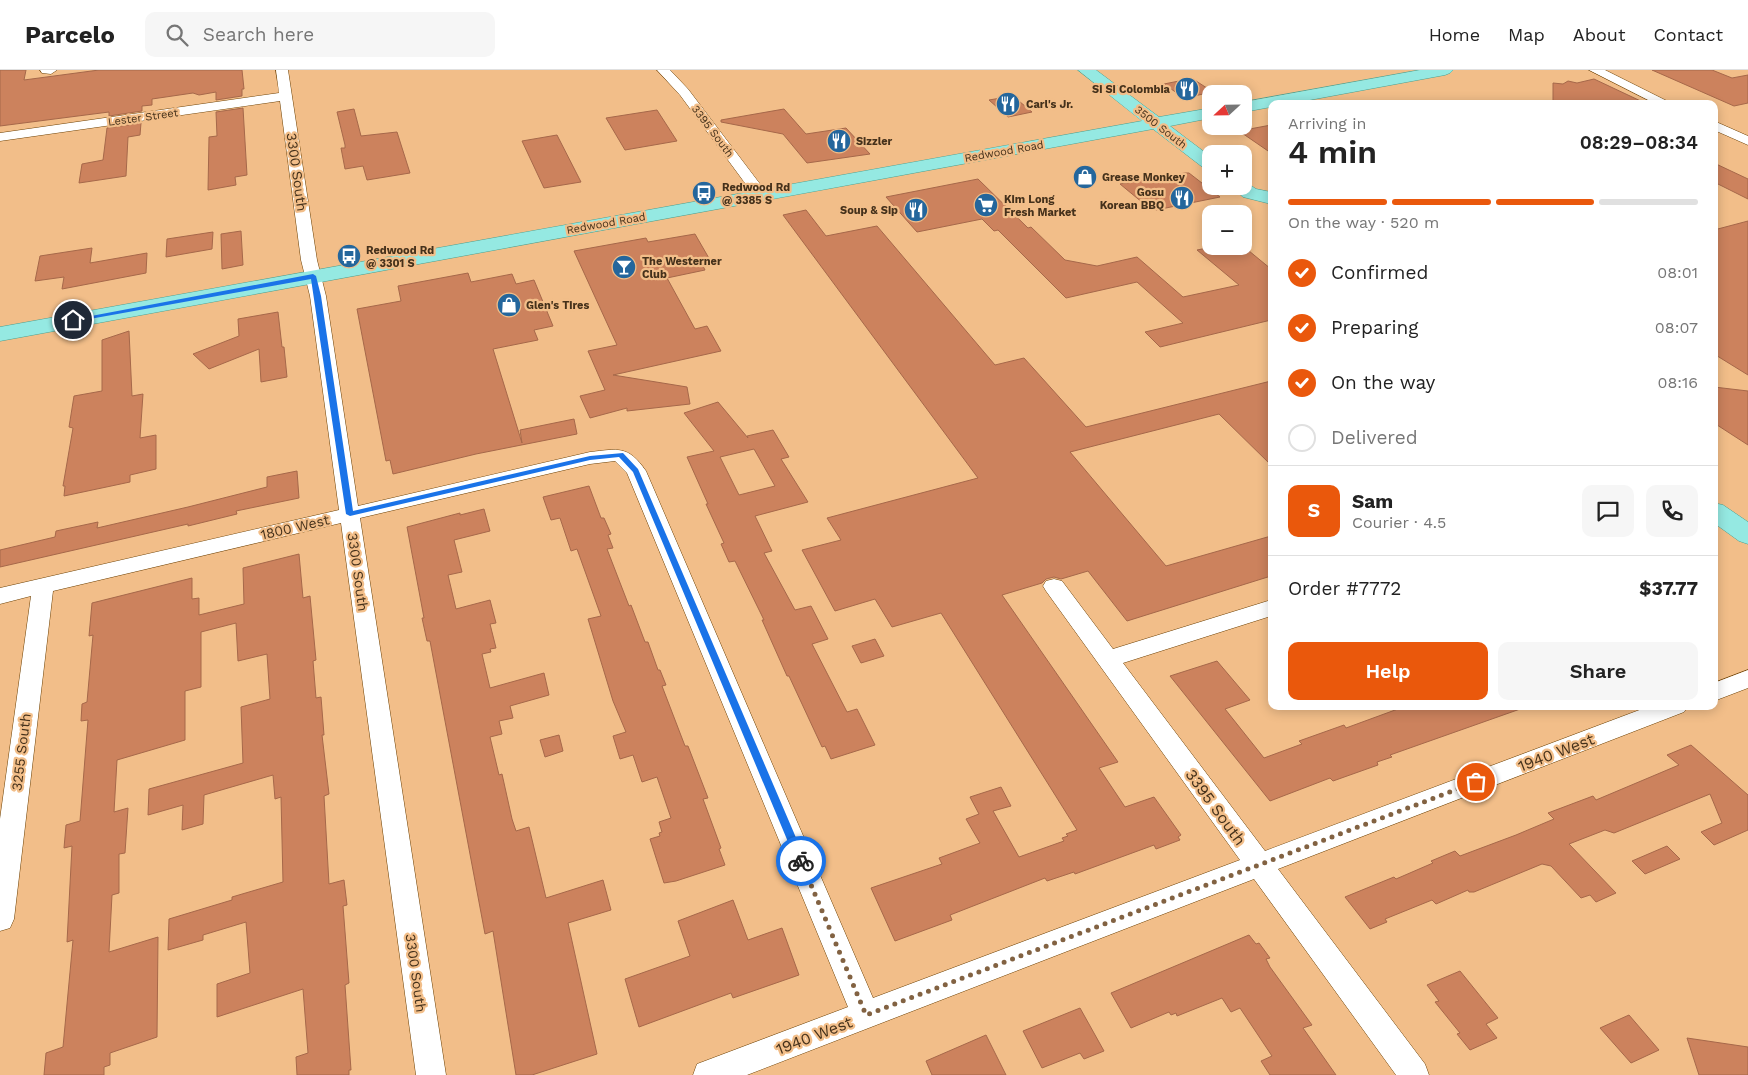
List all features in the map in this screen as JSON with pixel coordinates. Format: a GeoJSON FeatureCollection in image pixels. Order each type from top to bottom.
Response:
{"type":"FeatureCollection","features":[{"type":"Feature","properties":{"kind":"main road","name":"3500 South"},"geometry":{"type":"LineString","coordinates":[[1086,70],[1160,115],[1202,156]]}},
{"type":"Feature","properties":{"kind":"main road"},"geometry":{"type":"LineString","coordinates":[[1282,100],[1445,70]]}},
{"type":"Feature","properties":{"kind":"main road"},"geometry":{"type":"LineString","coordinates":[[1252,106],[1268,103]]}},
{"type":"Feature","properties":{"kind":"main road","name":"Redwood Road"},"geometry":{"type":"LineString","coordinates":[[0,334],[760,195],[1160,115],[1179,119],[1202,115]]}},
{"type":"Feature","properties":{"kind":"main road","name":"3500 South"},"geometry":{"type":"LineString","coordinates":[[1179,119],[1197,133]]}},
{"type":"Feature","properties":{"kind":"main road"},"geometry":{"type":"LineString","coordinates":[[1252,193],[1268,197]]}},
{"type":"Feature","properties":{"kind":"main road"},"geometry":{"type":"LineString","coordinates":[[1718,514],[1748,535]]}},
{"type":"Feature","properties":{"kind":"street"},"geometry":{"type":"LineString","coordinates":[[46,70],[51,70]]}},
{"type":"Feature","properties":{"kind":"street","name":"3300 South"},"geometry":{"type":"LineString","coordinates":[[282,70],[309,260],[318,296],[431,1075]]}},
{"type":"Feature","properties":{"kind":"street","name":"3395 South"},"geometry":{"type":"LineString","coordinates":[[663,70],[684,92],[760,195]]}},
{"type":"Feature","properties":{"kind":"street"},"geometry":{"type":"LineString","coordinates":[[1595,70],[1659,100]]}},
{"type":"Feature","properties":{"kind":"street","name":"Lester Street"},"geometry":{"type":"LineString","coordinates":[[0,137],[286,96]]}},
{"type":"Feature","properties":{"kind":"street"},"geometry":{"type":"LineString","coordinates":[[1718,127],[1748,141]]}},
{"type":"Feature","properties":{"kind":"street","name":"1800 West"},"geometry":{"type":"LineString","coordinates":[[0,596],[590,458],[620,455],[636,471],[866,1015]]}},
{"type":"Feature","properties":{"kind":"street","name":"3255 South"},"geometry":{"type":"LineString","coordinates":[[0,919],[43,586]]}},
{"type":"Feature","properties":{"kind":"street","name":"3395 South"},"geometry":{"type":"LineString","coordinates":[[1054,586],[1414,1075]]}},
{"type":"Feature","properties":{"kind":"street"},"geometry":{"type":"LineString","coordinates":[[1108,659],[1268,609]]}},
{"type":"Feature","properties":{"kind":"street"},"geometry":{"type":"LineString","coordinates":[[1718,690],[1748,678]]}},
{"type":"Feature","properties":{"kind":"street","name":"1940 West"},"geometry":{"type":"LineString","coordinates":[[708,1075],[1666,710]]}},
{"type":"Feature","properties":{"kind":"building"},"geometry":{"type":"Polygon","coordinates":[[[0,70],[26,70],[24,80],[99,70],[242,70],[244,89],[242,89],[242,96],[216,100],[216,92],[199,95],[193,93],[152,99],[152,105],[142,106],[142,111],[109,116],[109,112],[0,126],[0,70]]]}},
{"type":"Feature","properties":{"kind":"building"},"geometry":{"type":"Polygon","coordinates":[[[1652,70],[1712,70],[1732,78],[1748,75],[1748,103],[1734,106],[1652,70]]]}},
{"type":"Feature","properties":{"kind":"building"},"geometry":{"type":"Polygon","coordinates":[[[1193,79],[1202,85],[1202,94],[1184,98],[1164,84],[1193,79]]]}},
{"type":"Feature","properties":{"kind":"building"},"geometry":{"type":"Polygon","coordinates":[[[1594,79],[1639,100],[1553,100],[1553,83],[1563,84],[1568,81],[1577,83],[1594,79]]]}},
{"type":"Feature","properties":{"kind":"building","name":"Carl's Jr."},"geometry":{"type":"Polygon","coordinates":[[[1013,96],[1032,112],[1008,117],[989,100],[1013,96]]]}},
{"type":"Feature","properties":{"kind":"building"},"geometry":{"type":"Polygon","coordinates":[[[243,108],[247,175],[235,177],[236,185],[208,190],[209,137],[217,136],[216,112],[243,108]]]}},
{"type":"Feature","properties":{"kind":"building"},"geometry":{"type":"Polygon","coordinates":[[[354,109],[361,136],[397,132],[410,173],[367,180],[363,166],[345,169],[341,148],[345,148],[345,145],[337,112],[354,109]]]}},
{"type":"Feature","properties":{"kind":"building"},"geometry":{"type":"Polygon","coordinates":[[[784,109],[806,134],[846,128],[870,154],[807,163],[783,134],[721,122],[721,120],[784,109]]]}},
{"type":"Feature","properties":{"kind":"building"},"geometry":{"type":"Polygon","coordinates":[[[657,110],[677,141],[625,150],[606,118],[657,110]]]}},
{"type":"Feature","properties":{"kind":"building"},"geometry":{"type":"Polygon","coordinates":[[[141,123],[140,135],[128,137],[126,176],[79,183],[82,164],[103,160],[107,128],[141,123]]]}},
{"type":"Feature","properties":{"kind":"building"},"geometry":{"type":"Polygon","coordinates":[[[1268,126],[1268,151],[1245,135],[1252,135],[1252,129],[1268,126]]]}},
{"type":"Feature","properties":{"kind":"building"},"geometry":{"type":"Polygon","coordinates":[[[557,135],[581,182],[544,188],[522,141],[557,135]]]}},
{"type":"Feature","properties":{"kind":"building"},"geometry":{"type":"Polygon","coordinates":[[[1718,165],[1748,179],[1748,199],[1718,184],[1718,165]]]}},
{"type":"Feature","properties":{"kind":"building"},"geometry":{"type":"Polygon","coordinates":[[[1189,173],[1202,183],[1202,195],[1217,195],[1220,197],[1156,210],[1147,203],[1143,203],[1120,184],[1189,173]]]}},
{"type":"Feature","properties":{"kind":"building"},"geometry":{"type":"Polygon","coordinates":[[[978,179],[1028,228],[1031,227],[1065,260],[1097,266],[1137,257],[1183,297],[1239,285],[1203,255],[1252,255],[1252,253],[1268,267],[1268,321],[1160,347],[1145,332],[1183,323],[1137,282],[1066,298],[998,230],[994,231],[982,219],[917,232],[886,197],[978,179]]]}},
{"type":"Feature","properties":{"kind":"building"},"geometry":{"type":"Polygon","coordinates":[[[806,210],[826,236],[877,226],[995,365],[1024,358],[1086,427],[1268,382],[1268,462],[1219,414],[1070,452],[1166,566],[1268,537],[1268,577],[1127,621],[1088,571],[1061,579],[1054,577],[1046,579],[1042,583],[1002,595],[1118,762],[1099,768],[1125,807],[1154,797],[1181,835],[1178,837],[1180,840],[1156,849],[1154,845],[1075,874],[1074,872],[1047,881],[1045,878],[950,915],[952,920],[895,941],[871,888],[942,864],[939,858],[980,843],[966,819],[979,814],[970,797],[1001,787],[1011,806],[993,811],[1019,857],[1064,841],[1062,838],[1068,836],[1066,834],[1077,830],[941,613],[892,627],[875,599],[835,611],[802,550],[841,540],[827,518],[978,478],[783,215],[806,210]]]}},
{"type":"Feature","properties":{"kind":"building"},"geometry":{"type":"Polygon","coordinates":[[[1748,221],[1748,375],[1718,356],[1718,229],[1748,221]]]}},
{"type":"Feature","properties":{"kind":"building"},"geometry":{"type":"Polygon","coordinates":[[[241,231],[243,265],[222,269],[221,234],[241,231]]]}},
{"type":"Feature","properties":{"kind":"building"},"geometry":{"type":"Polygon","coordinates":[[[213,232],[212,249],[166,257],[167,239],[213,232]]]}},
{"type":"Feature","properties":{"kind":"building"},"geometry":{"type":"Polygon","coordinates":[[[695,234],[710,263],[702,264],[705,270],[667,278],[695,329],[707,326],[721,351],[613,375],[687,387],[690,404],[627,411],[627,408],[590,418],[580,396],[605,390],[588,351],[617,345],[574,251],[646,238],[648,242],[695,234]]]}},
{"type":"Feature","properties":{"kind":"building"},"geometry":{"type":"Polygon","coordinates":[[[92,248],[90,263],[147,253],[146,273],[62,289],[64,277],[35,281],[40,256],[92,248]]]}},
{"type":"Feature","properties":{"kind":"building"},"geometry":{"type":"Polygon","coordinates":[[[468,273],[471,282],[512,274],[516,284],[534,280],[553,326],[534,330],[538,340],[493,349],[522,443],[520,430],[574,419],[577,434],[476,454],[393,474],[390,460],[386,461],[357,309],[401,301],[398,286],[468,273]]]}},
{"type":"Feature","properties":{"kind":"building"},"geometry":{"type":"Polygon","coordinates":[[[278,312],[287,377],[261,382],[259,349],[209,369],[193,354],[239,336],[238,319],[278,312]]]}},
{"type":"Feature","properties":{"kind":"building"},"geometry":{"type":"Polygon","coordinates":[[[129,331],[132,396],[143,394],[140,438],[156,435],[156,469],[130,475],[130,482],[64,496],[65,486],[63,486],[73,428],[69,427],[74,396],[102,391],[102,340],[129,331]]]}},
{"type":"Feature","properties":{"kind":"building"},"geometry":{"type":"Polygon","coordinates":[[[1718,387],[1748,391],[1748,445],[1718,426],[1718,387]]]}},
{"type":"Feature","properties":{"kind":"building"},"geometry":{"type":"Polygon","coordinates":[[[718,402],[748,438],[747,436],[773,430],[789,457],[781,459],[808,502],[755,516],[772,551],[764,553],[795,610],[811,606],[828,639],[812,644],[847,712],[857,709],[875,745],[831,759],[825,746],[822,747],[789,676],[787,676],[762,620],[764,620],[735,561],[729,562],[721,544],[724,543],[687,457],[714,451],[684,413],[718,402]],[[754,449],[720,457],[739,495],[775,486],[754,449]]]}},
{"type":"Feature","properties":{"kind":"building"},"geometry":{"type":"Polygon","coordinates":[[[297,471],[299,498],[236,511],[237,514],[188,526],[188,524],[0,567],[0,550],[55,537],[56,531],[98,522],[97,528],[188,507],[267,487],[267,477],[297,471]]]}},
{"type":"Feature","properties":{"kind":"building"},"geometry":{"type":"Polygon","coordinates":[[[589,486],[601,518],[604,518],[611,534],[608,535],[613,548],[607,549],[629,606],[631,605],[645,642],[648,642],[658,670],[660,670],[666,685],[662,686],[685,746],[688,746],[708,798],[703,799],[721,848],[719,849],[725,865],[676,881],[664,883],[650,839],[660,836],[659,833],[662,832],[659,822],[671,818],[657,777],[642,782],[633,755],[620,759],[613,736],[626,732],[613,701],[588,619],[601,616],[577,549],[571,551],[560,518],[551,520],[543,497],[589,486]]]}},
{"type":"Feature","properties":{"kind":"building"},"geometry":{"type":"Polygon","coordinates":[[[484,509],[490,531],[454,540],[462,572],[448,575],[456,609],[490,600],[496,623],[490,624],[496,648],[490,649],[491,652],[482,654],[490,688],[544,673],[549,695],[510,706],[513,718],[499,721],[502,734],[490,737],[499,775],[502,774],[512,819],[516,831],[529,827],[546,898],[603,880],[611,910],[568,923],[597,1054],[532,1075],[516,1075],[493,931],[485,934],[430,641],[427,641],[422,618],[424,618],[407,527],[460,513],[460,515],[484,509]]]}},
{"type":"Feature","properties":{"kind":"building"},"geometry":{"type":"Polygon","coordinates":[[[299,554],[303,598],[310,596],[316,660],[313,661],[316,698],[321,697],[324,735],[322,735],[329,794],[324,796],[329,884],[344,880],[347,905],[343,906],[349,983],[345,985],[351,1070],[349,1070],[349,1075],[297,1075],[296,1057],[308,1053],[303,989],[217,1017],[217,984],[250,973],[246,922],[203,935],[203,940],[168,950],[169,919],[283,882],[281,797],[275,799],[273,775],[204,795],[203,824],[182,830],[183,805],[148,815],[149,789],[243,763],[241,707],[270,699],[267,654],[238,661],[236,623],[201,632],[201,687],[185,691],[185,740],[117,760],[114,812],[128,808],[125,853],[119,854],[119,893],[112,895],[109,952],[158,937],[157,1037],[110,1053],[110,1065],[104,1067],[104,1075],[44,1075],[46,1053],[63,1047],[73,940],[67,942],[72,846],[64,848],[66,825],[80,821],[88,720],[81,721],[82,704],[87,702],[93,635],[89,636],[92,603],[192,578],[192,599],[199,598],[199,615],[244,604],[243,568],[299,554]]]}},
{"type":"Feature","properties":{"kind":"building"},"geometry":{"type":"Polygon","coordinates":[[[875,639],[884,656],[861,663],[852,646],[875,639]]]}},
{"type":"Feature","properties":{"kind":"building"},"geometry":{"type":"Polygon","coordinates":[[[1217,661],[1250,700],[1225,709],[1264,758],[1302,744],[1299,741],[1344,725],[1346,728],[1395,710],[1517,710],[1390,755],[1392,757],[1377,762],[1378,765],[1333,781],[1330,778],[1270,801],[1170,676],[1217,661]]]}},
{"type":"Feature","properties":{"kind":"building"},"geometry":{"type":"Polygon","coordinates":[[[559,735],[563,751],[545,757],[540,740],[559,735]]]}},
{"type":"Feature","properties":{"kind":"building"},"geometry":{"type":"Polygon","coordinates":[[[1691,745],[1748,795],[1748,830],[1714,845],[1701,832],[1722,823],[1710,794],[1614,833],[1605,830],[1569,844],[1616,893],[1596,902],[1590,895],[1581,898],[1551,866],[1542,864],[1474,892],[1469,892],[1468,890],[1436,904],[1432,900],[1385,919],[1387,922],[1370,929],[1345,897],[1394,877],[1396,879],[1455,851],[1460,856],[1516,835],[1554,819],[1548,813],[1593,796],[1596,800],[1679,765],[1667,755],[1691,745]]]}},
{"type":"Feature","properties":{"kind":"building"},"geometry":{"type":"Polygon","coordinates":[[[1667,846],[1680,859],[1645,874],[1632,861],[1667,846]]]}},
{"type":"Feature","properties":{"kind":"building"},"geometry":{"type":"Polygon","coordinates":[[[733,900],[748,940],[782,928],[799,975],[733,998],[731,993],[639,1027],[625,979],[690,956],[678,921],[733,900]]]}},
{"type":"Feature","properties":{"kind":"building"},"geometry":{"type":"Polygon","coordinates":[[[1249,935],[1256,944],[1259,943],[1270,958],[1266,959],[1270,967],[1312,1025],[1303,1028],[1336,1075],[1270,1075],[1261,1061],[1272,1056],[1240,1008],[1231,1012],[1222,998],[1177,1016],[1176,1013],[1171,1015],[1169,1012],[1131,1028],[1111,993],[1249,935]]]}},
{"type":"Feature","properties":{"kind":"building"},"geometry":{"type":"Polygon","coordinates":[[[1460,971],[1498,1018],[1486,1024],[1497,1038],[1470,1050],[1457,1034],[1460,1033],[1435,1002],[1439,1001],[1427,985],[1460,971]]]}},
{"type":"Feature","properties":{"kind":"building"},"geometry":{"type":"Polygon","coordinates":[[[1080,1008],[1104,1051],[1084,1059],[1080,1053],[1042,1068],[1023,1031],[1080,1008]]]}},
{"type":"Feature","properties":{"kind":"building"},"geometry":{"type":"Polygon","coordinates":[[[1629,1015],[1659,1050],[1631,1063],[1600,1028],[1629,1015]]]}},
{"type":"Feature","properties":{"kind":"building"},"geometry":{"type":"Polygon","coordinates":[[[986,1035],[1006,1075],[932,1075],[926,1061],[986,1035]]]}},
{"type":"Feature","properties":{"kind":"building"},"geometry":{"type":"Polygon","coordinates":[[[1687,1038],[1748,1047],[1748,1075],[1699,1075],[1687,1038]]]}},
{"type":"Feature","properties":{"kind":"way so far"},"geometry":{"type":"LineString","coordinates":[[801,861],[866,1015],[1476,782]]}},
{"type":"Feature","properties":{"kind":"place","name":"Si Si Colombia"},"geometry":{"type":"Point","coordinates":[1187,89]}},
{"type":"Feature","properties":{"kind":"place","name":"Carl's Jr."},"geometry":{"type":"Point","coordinates":[1008,104]}},
{"type":"Feature","properties":{"kind":"place","name":"Sizzler"},"geometry":{"type":"Point","coordinates":[839,141]}},
{"type":"Feature","properties":{"kind":"place","name":"Grease Monkey"},"geometry":{"type":"Point","coordinates":[1085,177]}},
{"type":"Feature","properties":{"kind":"place","name":"Redwood Rd @ 3385 S"},"geometry":{"type":"Point","coordinates":[704,193]}},
{"type":"Feature","properties":{"kind":"place","name":"Gosu Korean BBQ"},"geometry":{"type":"Point","coordinates":[1182,198]}},
{"type":"Feature","properties":{"kind":"place","name":"Kim Long Fresh Market"},"geometry":{"type":"Point","coordinates":[986,205]}},
{"type":"Feature","properties":{"kind":"place","name":"Soup & Sip"},"geometry":{"type":"Point","coordinates":[916,210]}},
{"type":"Feature","properties":{"kind":"place","name":"Redwood Rd @ 3301 S"},"geometry":{"type":"Point","coordinates":[349,256]}},
{"type":"Feature","properties":{"kind":"place","name":"The Westerner Club"},"geometry":{"type":"Point","coordinates":[624,267]}},
{"type":"Feature","properties":{"kind":"place","name":"Glen's Tires"},"geometry":{"type":"Point","coordinates":[509,305]}},
{"type":"Feature","properties":{"kind":"route"},"geometry":{"type":"LineString","coordinates":[[73,320],[313,276],[318,296],[350,514],[590,458],[620,455],[627,460],[636,471],[801,861]]}}]}
